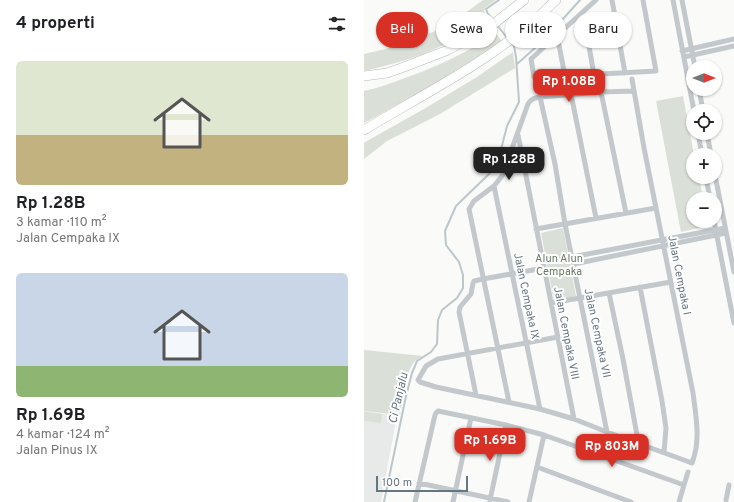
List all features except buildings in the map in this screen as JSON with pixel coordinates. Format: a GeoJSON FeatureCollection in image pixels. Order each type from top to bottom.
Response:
{"type":"FeatureCollection","features":[{"type":"Feature","properties":{"kind":"highway"},"geometry":{"type":"LineString","coordinates":[[364,76],[387,73],[448,50],[491,26],[524,0]]}},
{"type":"Feature","properties":{"kind":"highway"},"geometry":{"type":"LineString","coordinates":[[364,130],[426,95],[504,44],[536,19],[556,0]]}},
{"type":"Feature","properties":{"kind":"street"},"geometry":{"type":"LineString","coordinates":[[583,12],[596,0]]}},
{"type":"Feature","properties":{"kind":"street"},"geometry":{"type":"LineString","coordinates":[[612,0],[624,74]]}},
{"type":"Feature","properties":{"kind":"street"},"geometry":{"type":"LineString","coordinates":[[560,48],[565,76],[656,72],[643,0]]}},
{"type":"Feature","properties":{"kind":"street"},"geometry":{"type":"LineString","coordinates":[[673,0],[693,104]]}},
{"type":"Feature","properties":{"kind":"street"},"geometry":{"type":"LineString","coordinates":[[682,0],[694,60]]}},
{"type":"Feature","properties":{"kind":"street"},"geometry":{"type":"LineString","coordinates":[[566,27],[574,20]]}},
{"type":"Feature","properties":{"kind":"street"},"geometry":{"type":"LineString","coordinates":[[682,51],[734,39]]}},
{"type":"Feature","properties":{"kind":"street"},"geometry":{"type":"LineString","coordinates":[[684,58],[734,46]]}},
{"type":"Feature","properties":{"kind":"street"},"geometry":{"type":"LineString","coordinates":[[534,77],[531,58],[542,48]]}},
{"type":"Feature","properties":{"kind":"street"},"geometry":{"type":"LineString","coordinates":[[589,48],[594,75]]}},
{"type":"Feature","properties":{"kind":"street","name":"Jalan Cempaka I"},"geometry":{"type":"LineString","coordinates":[[632,79],[693,394],[698,431],[692,463],[664,452]]}},
{"type":"Feature","properties":{"kind":"street"},"geometry":{"type":"LineString","coordinates":[[509,402],[469,209],[474,201],[494,186],[504,171],[528,104],[535,97],[634,91]]}},
{"type":"Feature","properties":{"kind":"street"},"geometry":{"type":"LineString","coordinates":[[601,92],[626,213]]}},
{"type":"Feature","properties":{"kind":"street"},"geometry":{"type":"LineString","coordinates":[[572,94],[596,218]]}},
{"type":"Feature","properties":{"kind":"street","name":"Jalan Cempaka VII"},"geometry":{"type":"LineString","coordinates":[[540,96],[555,164],[572,258],[607,432]]}},
{"type":"Feature","properties":{"kind":"street","name":"Jalan Cempaka VIII"},"geometry":{"type":"LineString","coordinates":[[518,134],[574,419]]}},
{"type":"Feature","properties":{"kind":"street"},"geometry":{"type":"LineString","coordinates":[[717,184],[734,272]]}},
{"type":"Feature","properties":{"kind":"street","name":"Jalan Cempaka IX"},"geometry":{"type":"LineString","coordinates":[[494,186],[540,409]]}},
{"type":"Feature","properties":{"kind":"street"},"geometry":{"type":"LineString","coordinates":[[536,229],[656,208]]}},
{"type":"Feature","properties":{"kind":"street"},"geometry":{"type":"LineString","coordinates":[[715,228],[734,322]]}},
{"type":"Feature","properties":{"kind":"street"},"geometry":{"type":"LineString","coordinates":[[574,264],[726,230]]}},
{"type":"Feature","properties":{"kind":"street"},"geometry":{"type":"LineString","coordinates":[[572,258],[663,243]]}},
{"type":"Feature","properties":{"kind":"street"},"geometry":{"type":"LineString","coordinates":[[476,395],[459,312],[460,307],[471,294],[474,281],[544,268]]}},
{"type":"Feature","properties":{"kind":"street"},"geometry":{"type":"LineString","coordinates":[[551,303],[671,282]]}},
{"type":"Feature","properties":{"kind":"street"},"geometry":{"type":"LineString","coordinates":[[558,337],[438,359],[426,366],[418,380],[420,382],[540,409],[574,419],[664,452],[666,428],[640,287]]}},
{"type":"Feature","properties":{"kind":"street"},"geometry":{"type":"LineString","coordinates":[[609,293],[623,359],[637,434],[637,442]]}},
{"type":"Feature","properties":{"kind":"street"},"geometry":{"type":"LineString","coordinates":[[415,502],[436,413],[438,411],[506,425],[544,435],[684,485]]}},
{"type":"Feature","properties":{"kind":"street"},"geometry":{"type":"LineString","coordinates":[[453,502],[471,418]]}},
{"type":"Feature","properties":{"kind":"street"},"geometry":{"type":"LineString","coordinates":[[490,500],[506,425]]}},
{"type":"Feature","properties":{"kind":"street"},"geometry":{"type":"LineString","coordinates":[[529,502],[544,435]]}},
{"type":"Feature","properties":{"kind":"street"},"geometry":{"type":"LineString","coordinates":[[537,467],[631,502]]}},
{"type":"Feature","properties":{"kind":"street"},"geometry":{"type":"LineString","coordinates":[[679,502],[688,472]]}},
{"type":"Feature","properties":{"kind":"street"},"geometry":{"type":"LineString","coordinates":[[419,483],[455,490],[490,500],[508,502]]}},
{"type":"Feature","properties":{"kind":"street"},"geometry":{"type":"LineString","coordinates":[[727,501],[729,485]]}},
{"type":"Feature","properties":{"kind":"shaded area"},"geometry":{"type":"Polygon","coordinates":[[[364,411],[397,416],[381,502],[364,502],[364,411]]]}},
{"type":"Feature","properties":{"kind":"green space"},"geometry":{"type":"Polygon","coordinates":[[[483,0],[496,0],[485,8],[484,12],[466,12],[483,0]]]}},
{"type":"Feature","properties":{"kind":"green space"},"geometry":{"type":"Polygon","coordinates":[[[436,31],[436,48],[413,58],[364,71],[364,54],[389,48],[428,48],[428,34],[436,31]]]}},
{"type":"Feature","properties":{"kind":"green space"},"geometry":{"type":"Polygon","coordinates":[[[497,35],[502,41],[497,44],[497,35]]]}},
{"type":"Feature","properties":{"kind":"green space"},"geometry":{"type":"Polygon","coordinates":[[[472,48],[491,48],[421,92],[364,123],[364,91],[390,84],[429,69],[472,48]]]}},
{"type":"Feature","properties":{"kind":"green space"},"geometry":{"type":"Polygon","coordinates":[[[513,52],[515,68],[440,114],[387,141],[364,159],[364,143],[477,77],[513,52]]]}},
{"type":"Feature","properties":{"kind":"green space"},"geometry":{"type":"Polygon","coordinates":[[[683,96],[686,112],[686,140],[691,140],[693,148],[686,148],[686,184],[700,184],[702,192],[686,192],[686,228],[699,228],[681,232],[656,101],[683,96]]]}},
{"type":"Feature","properties":{"kind":"green space","name":"Alun Alun Cempaka"},"geometry":{"type":"Polygon","coordinates":[[[563,228],[576,296],[554,301],[541,233],[563,228]]]}},
{"type":"Feature","properties":{"kind":"green space"},"geometry":{"type":"Polygon","coordinates":[[[364,350],[423,356],[415,361],[409,372],[400,415],[364,411],[364,350]]]}},
{"type":"Feature","properties":{"kind":"green space"},"geometry":{"type":"Polygon","coordinates":[[[364,412],[382,414],[381,423],[364,421],[364,412]]]}},
{"type":"Feature","properties":{"kind":"waterway","name":"Ci Panjalu"},"geometry":{"type":"LineString","coordinates":[[487,12],[486,9],[499,0]]}},
{"type":"Feature","properties":{"kind":"waterway"},"geometry":{"type":"LineString","coordinates":[[517,64],[544,40],[580,0]]}},
{"type":"Feature","properties":{"kind":"waterway","name":"Ci Panjalu"},"geometry":{"type":"LineString","coordinates":[[497,25],[505,35]]}},
{"type":"Feature","properties":{"kind":"waterway","name":"Ci Panjalu"},"geometry":{"type":"LineString","coordinates":[[384,502],[412,373],[417,361],[431,352],[437,344],[438,320],[442,310],[457,298],[463,288],[463,275],[459,262],[446,245],[445,231],[456,206],[490,173],[498,161],[507,126],[519,102],[514,48]]}}]}
